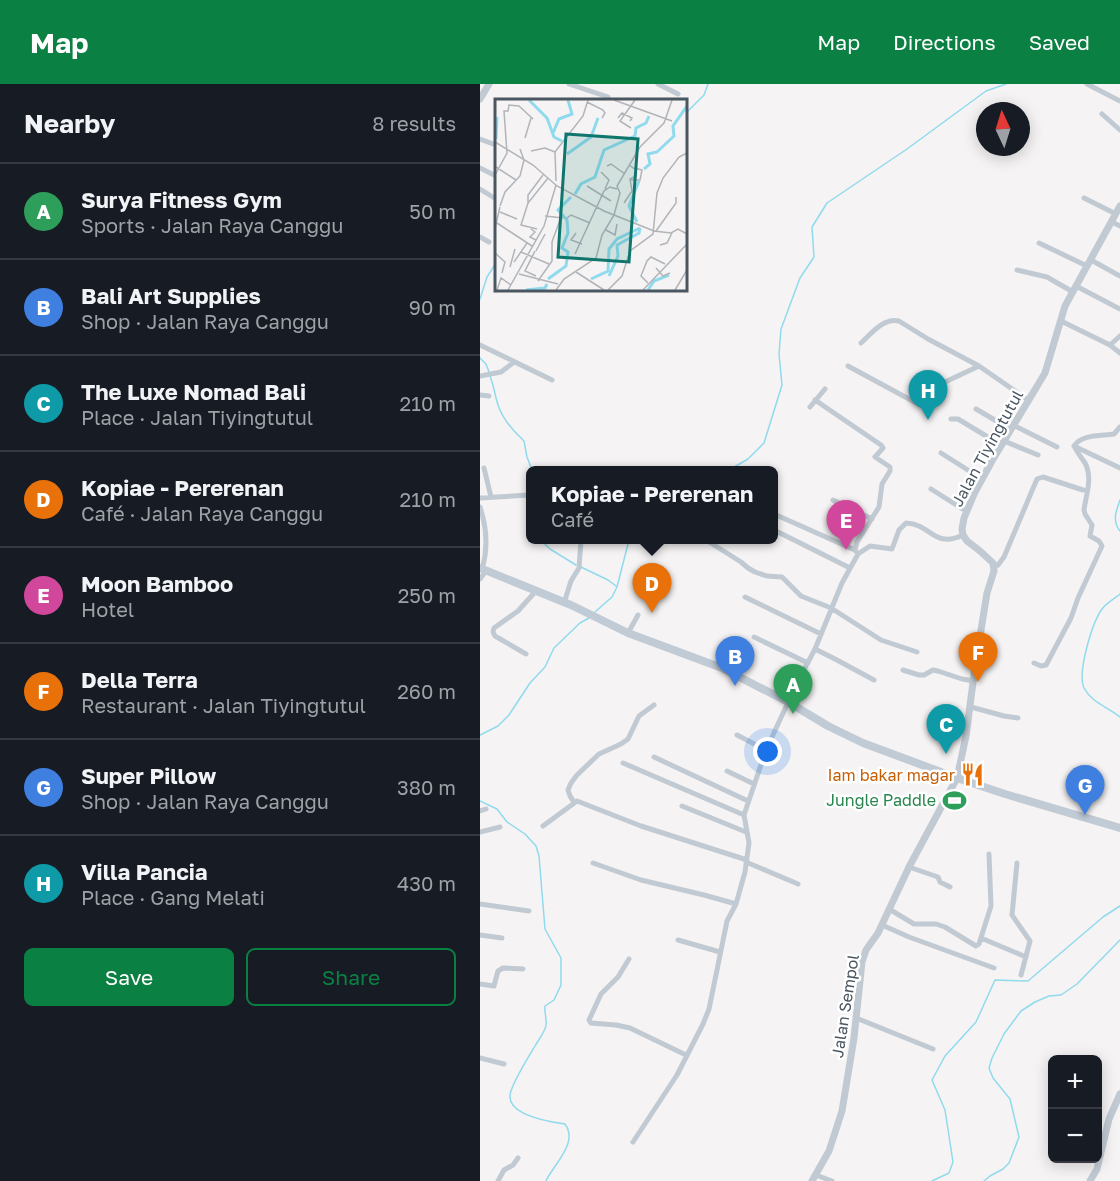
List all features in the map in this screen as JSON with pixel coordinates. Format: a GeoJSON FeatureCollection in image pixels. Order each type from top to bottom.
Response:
{"type":"FeatureCollection","features":[{"type":"Feature","properties":{"kind":"main road"},"geometry":{"type":"LineString","coordinates":[[482,569],[628,633],[722,668],[852,739],[1005,794],[1120,828]]}},
{"type":"Feature","properties":{"kind":"street"},"geometry":{"type":"LineString","coordinates":[[480,99],[487,84]]}},
{"type":"Feature","properties":{"kind":"street"},"geometry":{"type":"LineString","coordinates":[[569,84],[608,97]]}},
{"type":"Feature","properties":{"kind":"street"},"geometry":{"type":"LineString","coordinates":[[658,84],[678,94]]}},
{"type":"Feature","properties":{"kind":"street"},"geometry":{"type":"LineString","coordinates":[[1087,84],[1120,101]]}},
{"type":"Feature","properties":{"kind":"street"},"geometry":{"type":"LineString","coordinates":[[1102,114],[1120,130]]}},
{"type":"Feature","properties":{"kind":"street"},"geometry":{"type":"LineString","coordinates":[[480,139],[495,146]]}},
{"type":"Feature","properties":{"kind":"street"},"geometry":{"type":"LineString","coordinates":[[480,168],[495,176]]}},
{"type":"Feature","properties":{"kind":"street"},"geometry":{"type":"LineString","coordinates":[[480,189],[495,198]]}},
{"type":"Feature","properties":{"kind":"street"},"geometry":{"type":"LineString","coordinates":[[1084,198],[1116,214]]}},
{"type":"Feature","properties":{"kind":"street","name":"Jalan Tiyingtutul"},"geometry":{"type":"LineString","coordinates":[[963,535],[966,511],[982,479],[1048,366],[1065,306],[1120,206]]}},
{"type":"Feature","properties":{"kind":"street"},"geometry":{"type":"LineString","coordinates":[[1112,222],[1120,226]]}},
{"type":"Feature","properties":{"kind":"street"},"geometry":{"type":"LineString","coordinates":[[480,237],[489,242]]}},
{"type":"Feature","properties":{"kind":"street"},"geometry":{"type":"LineString","coordinates":[[1039,243],[1120,276]]}},
{"type":"Feature","properties":{"kind":"street"},"geometry":{"type":"LineString","coordinates":[[1017,270],[1047,277],[1120,309]]}},
{"type":"Feature","properties":{"kind":"street"},"geometry":{"type":"LineString","coordinates":[[861,343],[884,324],[894,319],[979,366],[1028,400]]}},
{"type":"Feature","properties":{"kind":"street"},"geometry":{"type":"LineString","coordinates":[[1061,321],[1110,345],[1120,353]]}},
{"type":"Feature","properties":{"kind":"street"},"geometry":{"type":"LineString","coordinates":[[1110,345],[1120,336]]}},
{"type":"Feature","properties":{"kind":"street"},"geometry":{"type":"LineString","coordinates":[[480,345],[552,380]]}},
{"type":"Feature","properties":{"kind":"street"},"geometry":{"type":"LineString","coordinates":[[480,375],[501,372],[514,362]]}},
{"type":"Feature","properties":{"kind":"street"},"geometry":{"type":"LineString","coordinates":[[848,366],[920,405],[926,403],[934,391],[945,382],[979,366]]}},
{"type":"Feature","properties":{"kind":"street"},"geometry":{"type":"LineString","coordinates":[[810,406],[825,389]]}},
{"type":"Feature","properties":{"kind":"street"},"geometry":{"type":"LineString","coordinates":[[480,395],[489,396]]}},
{"type":"Feature","properties":{"kind":"street"},"geometry":{"type":"LineString","coordinates":[[633,1142],[677,1076],[704,1024],[709,1010],[727,921],[736,904],[745,872],[749,843],[744,815],[748,801],[766,750],[815,650],[831,608],[857,552],[857,542],[879,507],[882,484],[890,471],[890,467],[875,457],[883,448],[881,445],[815,400]]}},
{"type":"Feature","properties":{"kind":"street"},"geometry":{"type":"LineString","coordinates":[[976,409],[1057,447]]}},
{"type":"Feature","properties":{"kind":"street"},"geometry":{"type":"LineString","coordinates":[[951,418],[958,418],[1003,443],[1038,455]]}},
{"type":"Feature","properties":{"kind":"street"},"geometry":{"type":"LineString","coordinates":[[1074,446],[1078,441],[1088,437],[1118,435],[1120,427]]}},
{"type":"Feature","properties":{"kind":"street"},"geometry":{"type":"LineString","coordinates":[[1074,446],[1120,468]]}},
{"type":"Feature","properties":{"kind":"street"},"geometry":{"type":"LineString","coordinates":[[1034,663],[1041,666],[1046,665],[1071,618],[1102,546],[1100,541],[1089,536],[1092,525],[1084,510],[1089,477],[1084,461],[1074,446]]}},
{"type":"Feature","properties":{"kind":"street"},"geometry":{"type":"LineString","coordinates":[[941,453],[982,479]]}},
{"type":"Feature","properties":{"kind":"street"},"geometry":{"type":"LineString","coordinates":[[484,468],[491,497]]}},
{"type":"Feature","properties":{"kind":"street"},"geometry":{"type":"LineString","coordinates":[[994,567],[1004,557],[1037,479],[1043,477],[1083,490]]}},
{"type":"Feature","properties":{"kind":"street"},"geometry":{"type":"LineString","coordinates":[[931,489],[966,511]]}},
{"type":"Feature","properties":{"kind":"street"},"geometry":{"type":"LineString","coordinates":[[480,498],[526,495]]}},
{"type":"Feature","properties":{"kind":"street"},"geometry":{"type":"LineString","coordinates":[[833,500],[872,519]]}},
{"type":"Feature","properties":{"kind":"street"},"geometry":{"type":"LineString","coordinates":[[480,507],[486,546],[480,579]]}},
{"type":"Feature","properties":{"kind":"street"},"geometry":{"type":"LineString","coordinates":[[778,516],[857,552],[870,546],[891,549],[899,530],[906,523],[916,525],[945,540],[956,539],[963,535],[993,563],[971,707],[957,778]]}},
{"type":"Feature","properties":{"kind":"street"},"geometry":{"type":"LineString","coordinates":[[778,532],[850,568]]}},
{"type":"Feature","properties":{"kind":"street"},"geometry":{"type":"LineString","coordinates":[[564,603],[571,581],[579,568],[581,544]]}},
{"type":"Feature","properties":{"kind":"street"},"geometry":{"type":"LineString","coordinates":[[712,544],[748,568],[767,576],[782,577],[801,596],[831,608],[881,640],[917,652]]}},
{"type":"Feature","properties":{"kind":"street"},"geometry":{"type":"LineString","coordinates":[[526,654],[495,636],[493,632],[494,628],[518,611],[535,592]]}},
{"type":"Feature","properties":{"kind":"street"},"geometry":{"type":"LineString","coordinates":[[745,597],[821,634]]}},
{"type":"Feature","properties":{"kind":"street"},"geometry":{"type":"LineString","coordinates":[[628,633],[638,615]]}},
{"type":"Feature","properties":{"kind":"street"},"geometry":{"type":"LineString","coordinates":[[754,637],[808,663]]}},
{"type":"Feature","properties":{"kind":"street"},"geometry":{"type":"LineString","coordinates":[[815,650],[836,658],[874,680]]}},
{"type":"Feature","properties":{"kind":"street"},"geometry":{"type":"LineString","coordinates":[[903,670],[924,675],[933,670],[974,681]]}},
{"type":"Feature","properties":{"kind":"street"},"geometry":{"type":"LineString","coordinates":[[574,802],[568,790],[577,775],[599,754],[628,739],[639,716],[654,705]]}},
{"type":"Feature","properties":{"kind":"street"},"geometry":{"type":"LineString","coordinates":[[971,707],[1018,718]]}},
{"type":"Feature","properties":{"kind":"street"},"geometry":{"type":"LineString","coordinates":[[737,735],[766,750]]}},
{"type":"Feature","properties":{"kind":"street"},"geometry":{"type":"LineString","coordinates":[[654,757],[748,801]]}},
{"type":"Feature","properties":{"kind":"street"},"geometry":{"type":"LineString","coordinates":[[624,763],[744,815]]}},
{"type":"Feature","properties":{"kind":"street"},"geometry":{"type":"LineString","coordinates":[[727,771],[754,784]]}},
{"type":"Feature","properties":{"kind":"street","name":"Jalan Sempol"},"geometry":{"type":"LineString","coordinates":[[814,1178],[829,1151],[842,1111],[862,962],[866,950],[882,925],[909,867],[957,778]]}},
{"type":"Feature","properties":{"kind":"street"},"geometry":{"type":"LineString","coordinates":[[543,826],[574,802],[578,802],[641,826],[747,861],[798,884]]}},
{"type":"Feature","properties":{"kind":"street"},"geometry":{"type":"LineString","coordinates":[[682,806],[746,832]]}},
{"type":"Feature","properties":{"kind":"street"},"geometry":{"type":"LineString","coordinates":[[480,832],[500,827]]}},
{"type":"Feature","properties":{"kind":"street"},"geometry":{"type":"LineString","coordinates":[[889,909],[914,924],[936,924],[945,927],[976,946],[981,939],[991,906],[989,854]]}},
{"type":"Feature","properties":{"kind":"street"},"geometry":{"type":"LineString","coordinates":[[593,863],[641,880],[736,904]]}},
{"type":"Feature","properties":{"kind":"street"},"geometry":{"type":"LineString","coordinates":[[1017,863],[1012,915],[1030,941],[1021,975]]}},
{"type":"Feature","properties":{"kind":"street"},"geometry":{"type":"LineString","coordinates":[[909,867],[938,877],[940,882],[950,887]]}},
{"type":"Feature","properties":{"kind":"street"},"geometry":{"type":"LineString","coordinates":[[480,904],[529,911]]}},
{"type":"Feature","properties":{"kind":"street"},"geometry":{"type":"LineString","coordinates":[[882,925],[909,938],[994,968]]}},
{"type":"Feature","properties":{"kind":"street"},"geometry":{"type":"LineString","coordinates":[[480,935],[502,938]]}},
{"type":"Feature","properties":{"kind":"street"},"geometry":{"type":"LineString","coordinates":[[981,939],[1026,957]]}},
{"type":"Feature","properties":{"kind":"street"},"geometry":{"type":"LineString","coordinates":[[678,940],[720,952]]}},
{"type":"Feature","properties":{"kind":"street"},"geometry":{"type":"LineString","coordinates":[[629,959],[618,977],[601,994],[589,1020],[591,1023],[630,1028],[686,1055]]}},
{"type":"Feature","properties":{"kind":"street"},"geometry":{"type":"LineString","coordinates":[[480,984],[494,986],[498,971],[503,968],[523,969]]}},
{"type":"Feature","properties":{"kind":"street"},"geometry":{"type":"LineString","coordinates":[[856,1018],[933,1048]]}},
{"type":"Feature","properties":{"kind":"street"},"geometry":{"type":"LineString","coordinates":[[480,1058],[504,1064]]}},
{"type":"Feature","properties":{"kind":"street"},"geometry":{"type":"LineString","coordinates":[[1090,1181],[1097,1169],[1109,1119],[1120,1094]]}},
{"type":"Feature","properties":{"kind":"street"},"geometry":{"type":"LineString","coordinates":[[498,1181],[504,1170],[513,1165],[518,1158]]}},
{"type":"Feature","properties":{"kind":"street"},"geometry":{"type":"LineString","coordinates":[[814,1178],[832,1181]]}},
{"type":"Feature","properties":{"kind":"waterway"},"geometry":{"type":"LineString","coordinates":[[687,112],[704,95],[708,84]]}},
{"type":"Feature","properties":{"kind":"waterway"},"geometry":{"type":"LineString","coordinates":[[736,466],[748,459],[764,443],[782,385],[779,354],[781,329],[800,278],[814,257],[812,227],[827,203],[907,149],[986,91],[1006,84]]}},
{"type":"Feature","properties":{"kind":"waterway"},"geometry":{"type":"LineString","coordinates":[[480,299],[487,277],[495,265]]}},
{"type":"Feature","properties":{"kind":"waterway"},"geometry":{"type":"LineString","coordinates":[[480,358],[486,364],[489,372]]}},
{"type":"Feature","properties":{"kind":"waterway"},"geometry":{"type":"LineString","coordinates":[[490,376],[500,410],[509,425],[524,441],[530,466]]}},
{"type":"Feature","properties":{"kind":"waterway"},"geometry":{"type":"LineString","coordinates":[[1120,500],[1115,520],[1120,531]]}},
{"type":"Feature","properties":{"kind":"waterway"},"geometry":{"type":"LineString","coordinates":[[545,544],[576,565]]}},
{"type":"Feature","properties":{"kind":"waterway"},"geometry":{"type":"LineString","coordinates":[[595,612],[612,597],[617,587],[628,544]]}},
{"type":"Feature","properties":{"kind":"waterway"},"geometry":{"type":"LineString","coordinates":[[581,567],[616,586]]}},
{"type":"Feature","properties":{"kind":"waterway"},"geometry":{"type":"LineString","coordinates":[[1120,594],[1108,603],[1098,616],[1082,671],[1082,681],[1087,693],[1120,717]]}},
{"type":"Feature","properties":{"kind":"waterway"},"geometry":{"type":"LineString","coordinates":[[480,735],[498,726],[509,715],[530,683],[545,667],[554,648],[580,623],[589,618]]}},
{"type":"Feature","properties":{"kind":"waterway"},"geometry":{"type":"LineString","coordinates":[[480,801],[497,809],[507,822],[525,834],[536,846],[539,856],[545,929],[561,958],[561,985],[554,1000],[545,1006],[545,1028],[516,1078],[510,1096],[516,1109],[541,1120],[565,1124],[568,1131],[567,1146],[546,1181]]}},
{"type":"Feature","properties":{"kind":"waterway"},"geometry":{"type":"LineString","coordinates":[[932,1181],[949,1173],[953,1162],[945,1110],[932,1080],[945,1056],[976,1022],[995,980],[1028,981],[1103,917],[1120,906]]}},
{"type":"Feature","properties":{"kind":"waterway"},"geometry":{"type":"LineString","coordinates":[[984,1181],[1009,1163],[1019,1137],[1010,1099],[993,1078],[989,1068],[1004,1034],[1021,1011],[1049,996],[1061,995],[1077,984],[1120,940]]}},
{"type":"Feature","properties":{"kind":"place","name":"Villa Pancia"},"geometry":{"type":"Point","coordinates":[928,420]}},
{"type":"Feature","properties":{"kind":"place","name":"Moon Bamboo"},"geometry":{"type":"Point","coordinates":[846,550]}},
{"type":"Feature","properties":{"kind":"place","name":"Kopiae - Pererenan"},"geometry":{"type":"Point","coordinates":[652,613]}},
{"type":"Feature","properties":{"kind":"place","name":"Della Terra"},"geometry":{"type":"Point","coordinates":[978,682]}},
{"type":"Feature","properties":{"kind":"place","name":"Bali Art Supplies"},"geometry":{"type":"Point","coordinates":[735,686]}},
{"type":"Feature","properties":{"kind":"place","name":"Surya Fitness Gym"},"geometry":{"type":"Point","coordinates":[793,714]}},
{"type":"Feature","properties":{"kind":"place","name":"The Luxe Nomad Bali"},"geometry":{"type":"Point","coordinates":[946,754]}},
{"type":"Feature","properties":{"kind":"place","name":"Iam bakar magar"},"geometry":{"type":"Point","coordinates":[973,775]}},
{"type":"Feature","properties":{"kind":"place","name":"Jungle Paddle"},"geometry":{"type":"Point","coordinates":[954,800]}},
{"type":"Feature","properties":{"kind":"place","name":"Super Pillow"},"geometry":{"type":"Point","coordinates":[1085,815]}}]}
